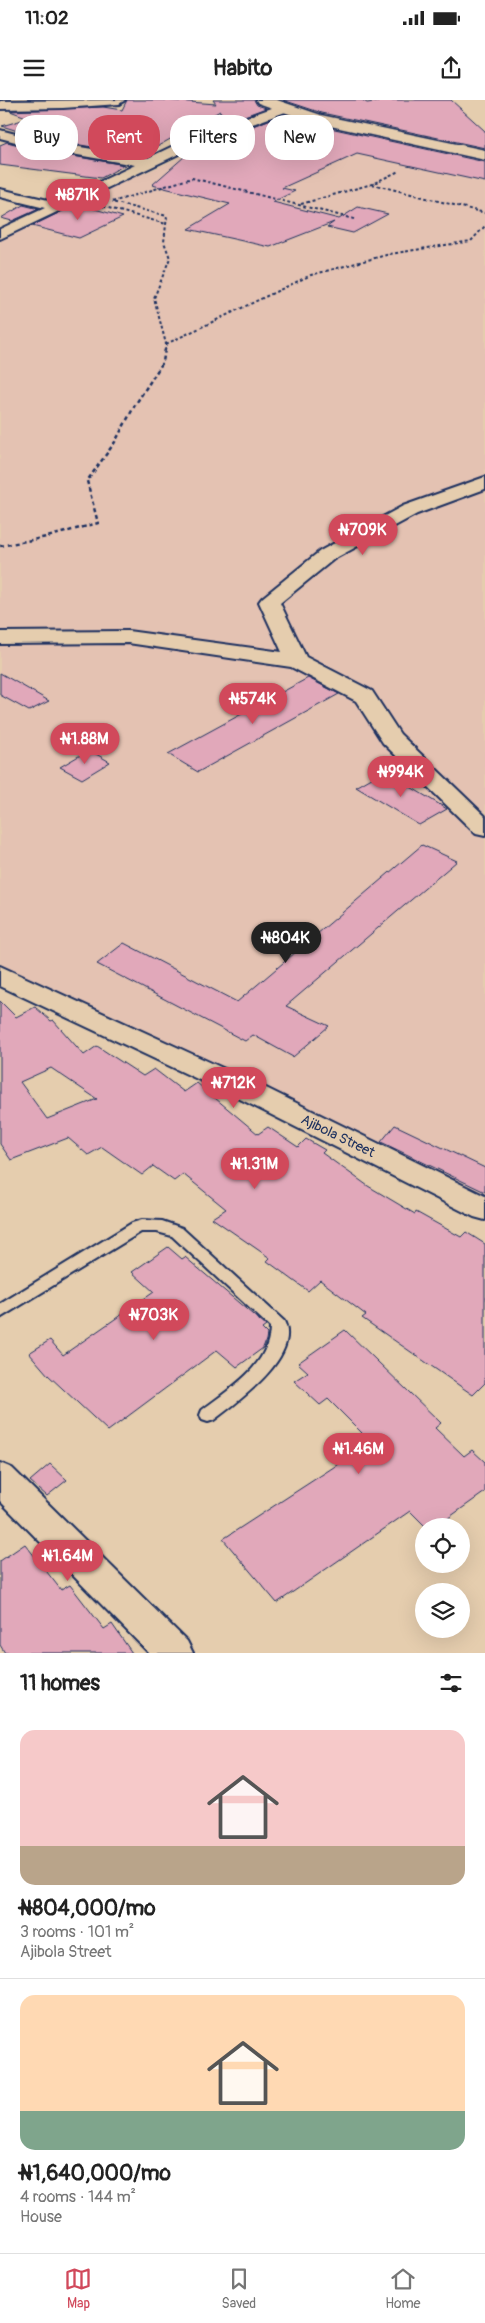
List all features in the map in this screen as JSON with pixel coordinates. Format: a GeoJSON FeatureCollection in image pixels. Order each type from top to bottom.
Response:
{"type":"FeatureCollection","features":[{"type":"Feature","properties":{"kind":"street"},"geometry":{"type":"LineString","coordinates":[[0,105],[63,104],[119,100]]}},
{"type":"Feature","properties":{"kind":"street"},"geometry":{"type":"LineString","coordinates":[[264,100],[317,119],[485,155]]}},
{"type":"Feature","properties":{"kind":"street"},"geometry":{"type":"LineString","coordinates":[[0,235],[199,139],[282,108]]}},
{"type":"Feature","properties":{"kind":"street"},"geometry":{"type":"LineString","coordinates":[[0,134],[43,144],[150,163]]}},
{"type":"Feature","properties":{"kind":"street"},"geometry":{"type":"LineString","coordinates":[[0,192],[59,208]]}},
{"type":"Feature","properties":{"kind":"street"},"geometry":{"type":"LineString","coordinates":[[297,661],[269,602],[327,555],[410,510],[485,483]]}},
{"type":"Feature","properties":{"kind":"street"},"geometry":{"type":"LineString","coordinates":[[0,638],[128,637],[297,661],[364,696],[391,738],[485,829]]}},
{"type":"Feature","properties":{"kind":"street","name":"Ajibola Street"},"geometry":{"type":"LineString","coordinates":[[0,975],[254,1094],[485,1209]]}},
{"type":"Feature","properties":{"kind":"street"},"geometry":{"type":"LineString","coordinates":[[0,1478],[174,1653]]}},
{"type":"Feature","properties":{"kind":"lane"},"geometry":{"type":"LineString","coordinates":[[0,1312],[137,1227],[152,1224],[177,1232],[278,1325],[277,1342],[268,1361],[250,1381],[208,1415]]}},
{"type":"Feature","properties":{"kind":"path"},"geometry":{"type":"LineString","coordinates":[[300,204],[372,184],[399,171]]}},
{"type":"Feature","properties":{"kind":"path"},"geometry":{"type":"LineString","coordinates":[[164,242],[167,216],[112,202],[192,178],[354,219]]}},
{"type":"Feature","properties":{"kind":"path"},"geometry":{"type":"LineString","coordinates":[[372,184],[485,213]]}},
{"type":"Feature","properties":{"kind":"path"},"geometry":{"type":"LineString","coordinates":[[0,546],[47,537],[98,523],[87,481],[115,442],[135,405],[163,362],[166,344],[154,298],[170,258],[164,242],[166,223],[75,199]]}},
{"type":"Feature","properties":{"kind":"path"},"geometry":{"type":"LineString","coordinates":[[166,344],[311,275],[390,254],[471,241],[485,226]]}},
{"type":"Feature","properties":{"kind":"shaded area"},"geometry":{"type":"Polygon","coordinates":[[[265,121],[265,160],[334,160],[334,127],[485,159],[485,1201],[0,968],[0,236],[175,160],[255,160],[255,125],[265,121]]]}},
{"type":"Feature","properties":{"kind":"building"},"geometry":{"type":"Polygon","coordinates":[[[127,100],[163,100],[216,104],[213,100],[254,100],[257,105],[266,108],[247,115],[223,115],[220,111],[213,115],[170,115],[170,139],[160,145],[160,115],[88,115],[88,146],[78,145],[78,115],[21,115],[10,111],[103,107],[122,110],[127,100]]]}},
{"type":"Feature","properties":{"kind":"building"},"geometry":{"type":"Polygon","coordinates":[[[283,100],[362,100],[367,103],[387,100],[451,100],[485,131],[485,148],[334,115],[283,100]]]}},
{"type":"Feature","properties":{"kind":"building"},"geometry":{"type":"Polygon","coordinates":[[[265,121],[265,160],[334,160],[334,129],[485,162],[485,182],[357,154],[282,188],[295,191],[273,202],[339,219],[358,207],[388,214],[353,233],[327,227],[334,222],[270,247],[188,229],[230,204],[152,185],[180,160],[255,160],[255,125],[265,121]]]}},
{"type":"Feature","properties":{"kind":"building"},"geometry":{"type":"Polygon","coordinates":[[[15,122],[15,130],[2,126],[15,122]]]}},
{"type":"Feature","properties":{"kind":"building"},"geometry":{"type":"Polygon","coordinates":[[[7,142],[15,144],[15,160],[78,160],[78,157],[125,165],[101,178],[0,165],[0,145],[7,142]]]}},
{"type":"Feature","properties":{"kind":"building"},"geometry":{"type":"Polygon","coordinates":[[[77,204],[123,217],[79,238],[32,226],[77,204]]]}},
{"type":"Feature","properties":{"kind":"building"},"geometry":{"type":"Polygon","coordinates":[[[23,205],[39,209],[12,221],[1,218],[23,205]]]}},
{"type":"Feature","properties":{"kind":"building"},"geometry":{"type":"Polygon","coordinates":[[[0,673],[49,701],[29,711],[0,695],[0,673]]]}},
{"type":"Feature","properties":{"kind":"building"},"geometry":{"type":"Polygon","coordinates":[[[308,678],[339,694],[198,772],[168,754],[308,678]]]}},
{"type":"Feature","properties":{"kind":"building"},"geometry":{"type":"Polygon","coordinates":[[[89,750],[110,762],[82,779],[60,767],[89,750]]]}},
{"type":"Feature","properties":{"kind":"building"},"geometry":{"type":"Polygon","coordinates":[[[384,771],[447,809],[419,825],[356,787],[384,771]]]}},
{"type":"Feature","properties":{"kind":"building"},"geometry":{"type":"Polygon","coordinates":[[[422,845],[457,861],[286,1006],[329,1026],[293,1057],[253,1035],[245,1041],[97,964],[124,943],[237,1002],[422,845]]]}},
{"type":"Feature","properties":{"kind":"building"},"geometry":{"type":"Polygon","coordinates":[[[0,1001],[16,1017],[35,1007],[51,1021],[53,1020],[84,1055],[97,1046],[143,1076],[154,1069],[184,1092],[197,1083],[258,1134],[268,1127],[298,1147],[306,1139],[325,1150],[322,1153],[368,1186],[415,1214],[416,1212],[461,1237],[466,1232],[485,1244],[485,1383],[473,1395],[362,1318],[366,1315],[320,1280],[308,1291],[267,1261],[270,1258],[212,1218],[226,1209],[183,1174],[174,1181],[153,1166],[142,1175],[102,1147],[88,1155],[68,1138],[11,1160],[0,1144],[0,1001]],[[51,1068],[20,1082],[47,1119],[97,1099],[51,1068]]]}},
{"type":"Feature","properties":{"kind":"building"},"geometry":{"type":"Polygon","coordinates":[[[395,1125],[485,1168],[485,1192],[381,1142],[395,1125]]]}},
{"type":"Feature","properties":{"kind":"building"},"geometry":{"type":"Polygon","coordinates":[[[168,1247],[182,1259],[185,1257],[266,1326],[262,1329],[267,1334],[266,1340],[263,1348],[237,1367],[217,1350],[108,1431],[48,1375],[29,1353],[50,1340],[63,1355],[154,1292],[132,1272],[168,1247]]]}},
{"type":"Feature","properties":{"kind":"building"},"geometry":{"type":"Polygon","coordinates":[[[345,1330],[441,1423],[435,1428],[464,1456],[472,1450],[485,1462],[485,1492],[448,1518],[417,1518],[410,1511],[277,1603],[223,1539],[360,1450],[350,1440],[362,1433],[328,1399],[320,1405],[294,1381],[308,1372],[298,1363],[345,1330]]]}},
{"type":"Feature","properties":{"kind":"building"},"geometry":{"type":"Polygon","coordinates":[[[50,1464],[67,1480],[47,1496],[30,1481],[50,1464]]]}},
{"type":"Feature","properties":{"kind":"building"},"geometry":{"type":"Polygon","coordinates":[[[25,1544],[61,1590],[70,1585],[104,1629],[112,1624],[132,1653],[5,1653],[0,1645],[0,1561],[25,1544]]]}}]}
